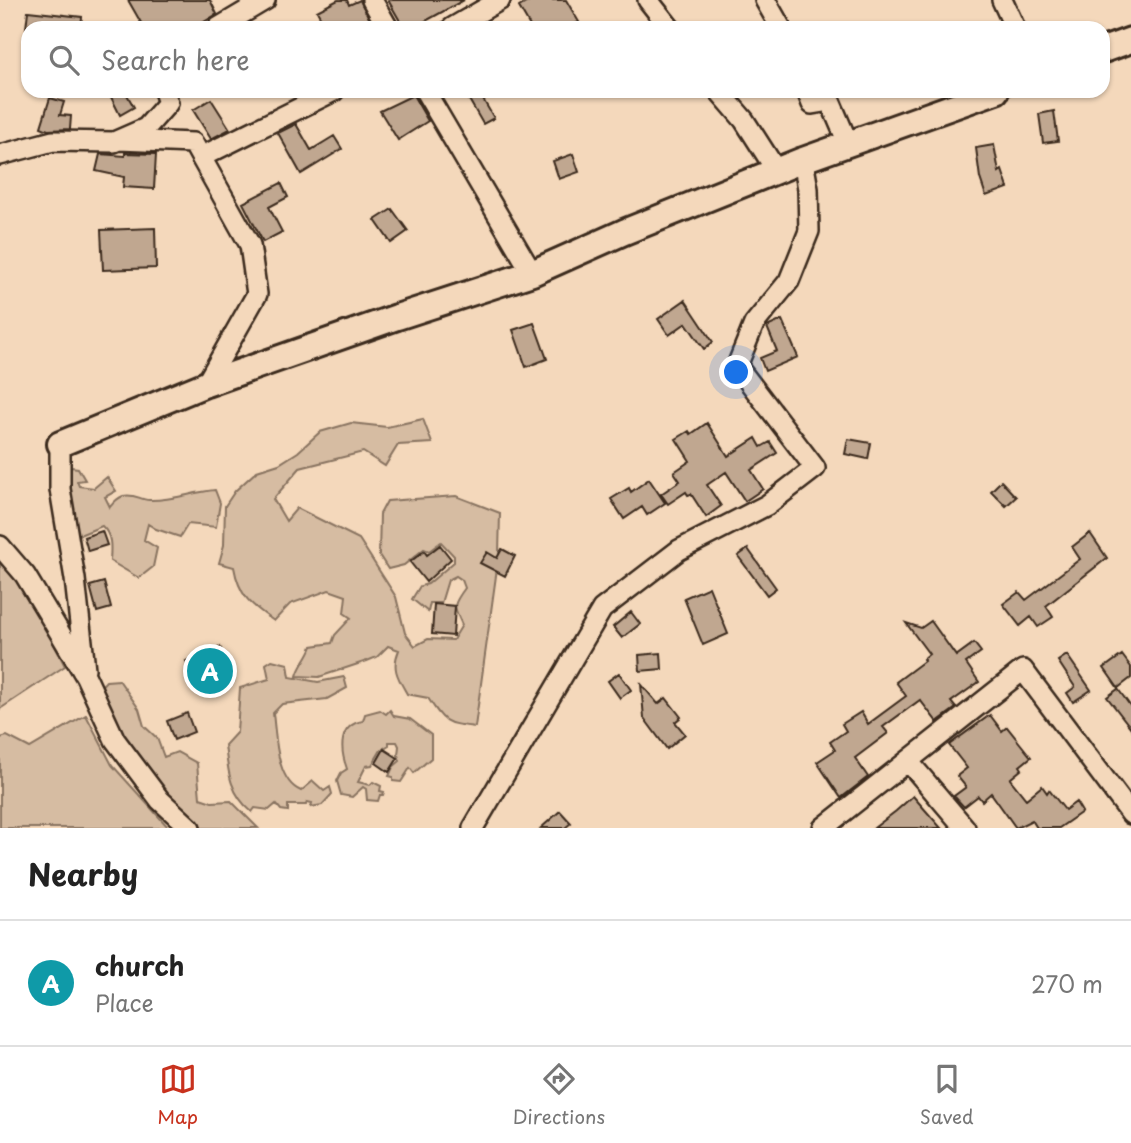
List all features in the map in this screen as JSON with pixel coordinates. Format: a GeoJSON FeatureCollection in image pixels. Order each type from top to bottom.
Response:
{"type":"FeatureCollection","features":[{"type":"Feature","properties":{"kind":"main road"},"geometry":{"type":"LineString","coordinates":[[1110,48],[1131,40]]}},
{"type":"Feature","properties":{"kind":"main road"},"geometry":{"type":"LineString","coordinates":[[60,444],[206,384],[384,321],[532,273],[776,170],[976,98]]}},
{"type":"Feature","properties":{"kind":"street"},"geometry":{"type":"LineString","coordinates":[[230,21],[265,0]]}},
{"type":"Feature","properties":{"kind":"street"},"geometry":{"type":"LineString","coordinates":[[372,0],[384,21]]}},
{"type":"Feature","properties":{"kind":"street"},"geometry":{"type":"LineString","coordinates":[[464,21],[500,0]]}},
{"type":"Feature","properties":{"kind":"street"},"geometry":{"type":"LineString","coordinates":[[648,0],[664,21]]}},
{"type":"Feature","properties":{"kind":"street"},"geometry":{"type":"LineString","coordinates":[[765,0],[777,21]]}},
{"type":"Feature","properties":{"kind":"street"},"geometry":{"type":"LineString","coordinates":[[1002,0],[1012,21]]}},
{"type":"Feature","properties":{"kind":"street"},"geometry":{"type":"LineString","coordinates":[[0,155],[53,141],[114,142],[146,128],[168,103],[166,98]]}},
{"type":"Feature","properties":{"kind":"street"},"geometry":{"type":"LineString","coordinates":[[201,157],[320,98]]}},
{"type":"Feature","properties":{"kind":"street"},"geometry":{"type":"LineString","coordinates":[[429,98],[532,273]]}},
{"type":"Feature","properties":{"kind":"street"},"geometry":{"type":"LineString","coordinates":[[725,98],[744,120],[776,170]]}},
{"type":"Feature","properties":{"kind":"street"},"geometry":{"type":"LineString","coordinates":[[810,98],[812,104],[830,101],[848,143]]}},
{"type":"Feature","properties":{"kind":"street"},"geometry":{"type":"LineString","coordinates":[[119,140],[193,143],[250,245],[257,294],[206,384]]}},
{"type":"Feature","properties":{"kind":"street"},"geometry":{"type":"LineString","coordinates":[[473,828],[602,609],[679,550],[767,505],[814,468],[737,366],[754,324],[789,281],[809,231],[803,160]]}},
{"type":"Feature","properties":{"kind":"street"},"geometry":{"type":"LineString","coordinates":[[60,444],[60,489],[75,579],[86,677]]}},
{"type":"Feature","properties":{"kind":"street"},"geometry":{"type":"LineString","coordinates":[[0,545],[25,575],[86,677],[116,740],[160,800],[190,828]]}},
{"type":"Feature","properties":{"kind":"street"},"geometry":{"type":"LineString","coordinates":[[823,828],[1023,670],[1131,814]]}},
{"type":"Feature","properties":{"kind":"street"},"geometry":{"type":"LineString","coordinates":[[908,761],[965,828]]}},
{"type":"Feature","properties":{"kind":"shaded area"},"geometry":{"type":"Polygon","coordinates":[[[423,419],[432,443],[398,445],[385,466],[363,452],[300,468],[273,499],[286,521],[297,508],[359,539],[396,597],[405,633],[415,646],[428,639],[453,640],[462,625],[456,603],[465,588],[462,580],[456,576],[448,580],[441,603],[430,603],[428,612],[412,599],[420,586],[428,584],[454,562],[454,556],[441,542],[429,551],[424,549],[404,565],[388,569],[379,555],[380,514],[387,501],[456,496],[500,513],[499,554],[475,727],[447,721],[428,698],[407,694],[396,668],[399,650],[388,646],[377,657],[319,677],[297,676],[312,646],[332,643],[335,635],[351,618],[344,613],[346,596],[329,590],[290,604],[274,621],[247,599],[239,585],[234,567],[219,563],[224,545],[225,506],[235,491],[257,471],[279,464],[298,452],[320,432],[351,423],[387,427],[423,419]]]}},
{"type":"Feature","properties":{"kind":"shaded area"},"geometry":{"type":"Polygon","coordinates":[[[71,467],[78,468],[85,480],[77,481],[79,486],[94,488],[107,477],[116,491],[105,497],[110,507],[119,498],[127,495],[157,500],[215,490],[220,503],[216,527],[188,524],[180,537],[148,524],[144,540],[157,548],[153,567],[139,578],[110,561],[109,537],[102,526],[77,536],[68,485],[71,467]]]}},
{"type":"Feature","properties":{"kind":"shaded area"},"geometry":{"type":"Polygon","coordinates":[[[0,559],[5,562],[44,624],[65,666],[0,709],[0,559]]]}},
{"type":"Feature","properties":{"kind":"shaded area"},"geometry":{"type":"Polygon","coordinates":[[[272,660],[288,664],[290,677],[318,682],[344,677],[347,688],[327,699],[282,704],[273,713],[279,757],[286,778],[301,791],[313,781],[324,791],[330,787],[332,794],[322,805],[311,807],[312,803],[307,802],[306,805],[288,805],[288,811],[281,810],[276,804],[269,810],[255,808],[252,812],[239,798],[231,782],[225,745],[237,732],[240,688],[269,679],[266,664],[272,660]]]}},
{"type":"Feature","properties":{"kind":"shaded area"},"geometry":{"type":"Polygon","coordinates":[[[119,680],[139,709],[144,726],[157,738],[164,757],[177,752],[197,763],[200,798],[212,802],[231,801],[258,828],[193,828],[176,810],[94,694],[106,681],[119,680]]]}},
{"type":"Feature","properties":{"kind":"shaded area"},"geometry":{"type":"Polygon","coordinates":[[[380,710],[386,714],[390,710],[394,716],[410,719],[431,735],[431,758],[414,773],[410,768],[401,782],[393,781],[393,777],[389,776],[400,761],[399,746],[397,742],[389,742],[372,765],[366,766],[358,782],[370,785],[373,782],[381,786],[380,791],[384,792],[378,801],[367,800],[366,789],[363,787],[352,797],[341,795],[337,781],[347,769],[342,747],[345,733],[355,723],[363,721],[365,714],[380,710]]]}},
{"type":"Feature","properties":{"kind":"shaded area"},"geometry":{"type":"Polygon","coordinates":[[[86,715],[112,765],[169,828],[0,828],[0,738],[7,736],[30,748],[86,715]]]}},
{"type":"Feature","properties":{"kind":"building"},"geometry":{"type":"Polygon","coordinates":[[[128,0],[210,0],[217,14],[206,21],[140,21],[128,0]]]}},
{"type":"Feature","properties":{"kind":"building"},"geometry":{"type":"Polygon","coordinates":[[[338,0],[347,0],[349,5],[360,0],[370,21],[322,21],[317,11],[338,0]]]}},
{"type":"Feature","properties":{"kind":"building"},"geometry":{"type":"Polygon","coordinates":[[[388,0],[464,0],[426,21],[400,21],[388,0]]]}},
{"type":"Feature","properties":{"kind":"building"},"geometry":{"type":"Polygon","coordinates":[[[531,0],[566,0],[578,21],[527,21],[519,7],[531,0]]]}},
{"type":"Feature","properties":{"kind":"building"},"geometry":{"type":"Polygon","coordinates":[[[28,11],[82,17],[82,21],[27,21],[28,11]]]}},
{"type":"Feature","properties":{"kind":"building"},"geometry":{"type":"Polygon","coordinates":[[[50,98],[64,102],[60,115],[71,116],[70,129],[48,130],[41,127],[50,98]]]}},
{"type":"Feature","properties":{"kind":"building"},"geometry":{"type":"Polygon","coordinates":[[[112,98],[129,98],[134,107],[120,115],[112,98]]]}},
{"type":"Feature","properties":{"kind":"building"},"geometry":{"type":"Polygon","coordinates":[[[407,98],[415,98],[428,121],[398,140],[380,111],[407,98]]]}},
{"type":"Feature","properties":{"kind":"building"},"geometry":{"type":"Polygon","coordinates":[[[468,98],[482,98],[494,118],[483,124],[468,98]]]}},
{"type":"Feature","properties":{"kind":"building"},"geometry":{"type":"Polygon","coordinates":[[[211,99],[230,129],[211,139],[193,110],[211,99]]]}},
{"type":"Feature","properties":{"kind":"building"},"geometry":{"type":"Polygon","coordinates":[[[1054,111],[1058,141],[1043,143],[1039,114],[1054,111]]]}},
{"type":"Feature","properties":{"kind":"building"},"geometry":{"type":"Polygon","coordinates":[[[296,124],[311,150],[334,136],[342,149],[301,174],[278,133],[296,124]]]}},
{"type":"Feature","properties":{"kind":"building"},"geometry":{"type":"Polygon","coordinates":[[[994,145],[999,172],[1002,170],[1008,188],[986,196],[980,178],[976,148],[994,145]]]}},
{"type":"Feature","properties":{"kind":"building"},"geometry":{"type":"Polygon","coordinates":[[[125,153],[156,154],[154,189],[123,187],[124,177],[96,171],[100,154],[125,156],[125,153]]]}},
{"type":"Feature","properties":{"kind":"building"},"geometry":{"type":"Polygon","coordinates":[[[573,154],[579,172],[559,179],[553,161],[573,154]]]}},
{"type":"Feature","properties":{"kind":"building"},"geometry":{"type":"Polygon","coordinates":[[[281,183],[288,197],[269,207],[282,232],[263,242],[243,203],[281,183]]]}},
{"type":"Feature","properties":{"kind":"building"},"geometry":{"type":"Polygon","coordinates":[[[392,209],[408,231],[391,243],[375,220],[392,209]]]}},
{"type":"Feature","properties":{"kind":"building"},"geometry":{"type":"Polygon","coordinates":[[[155,228],[156,268],[103,270],[101,230],[155,228]]]}},
{"type":"Feature","properties":{"kind":"building"},"geometry":{"type":"Polygon","coordinates":[[[685,300],[713,342],[704,349],[686,323],[669,335],[658,319],[685,300]]]}},
{"type":"Feature","properties":{"kind":"building"},"geometry":{"type":"Polygon","coordinates":[[[782,320],[798,357],[765,371],[760,358],[777,351],[767,327],[782,320]]]}},
{"type":"Feature","properties":{"kind":"building"},"geometry":{"type":"Polygon","coordinates":[[[534,323],[547,359],[526,367],[513,330],[534,323]]]}},
{"type":"Feature","properties":{"kind":"building"},"geometry":{"type":"Polygon","coordinates":[[[707,423],[728,456],[756,438],[761,447],[770,442],[777,453],[751,470],[763,489],[745,501],[726,472],[707,485],[721,506],[706,517],[691,494],[686,492],[668,504],[661,494],[680,481],[674,472],[690,461],[676,439],[689,431],[691,434],[707,423]]]}},
{"type":"Feature","properties":{"kind":"building"},"geometry":{"type":"Polygon","coordinates":[[[848,439],[871,443],[868,459],[845,454],[848,439]]]}},
{"type":"Feature","properties":{"kind":"building"},"geometry":{"type":"Polygon","coordinates":[[[649,479],[665,503],[647,515],[642,507],[624,519],[611,499],[629,488],[631,492],[649,479]]]}},
{"type":"Feature","properties":{"kind":"building"},"geometry":{"type":"Polygon","coordinates":[[[1001,481],[1016,497],[1006,506],[991,491],[1001,481]]]}},
{"type":"Feature","properties":{"kind":"building"},"geometry":{"type":"Polygon","coordinates":[[[102,531],[107,545],[88,551],[84,537],[102,531]]]}},
{"type":"Feature","properties":{"kind":"building"},"geometry":{"type":"Polygon","coordinates":[[[1090,533],[1107,558],[1046,606],[1053,617],[1038,627],[1031,617],[1020,626],[1003,604],[1019,592],[1026,600],[1080,559],[1072,547],[1090,533]]]}},
{"type":"Feature","properties":{"kind":"building"},"geometry":{"type":"Polygon","coordinates":[[[440,545],[451,559],[426,582],[410,562],[424,551],[427,555],[440,545]]]}},
{"type":"Feature","properties":{"kind":"building"},"geometry":{"type":"Polygon","coordinates":[[[502,549],[515,556],[505,576],[480,563],[487,552],[497,558],[502,549]]]}},
{"type":"Feature","properties":{"kind":"building"},"geometry":{"type":"Polygon","coordinates":[[[748,549],[776,588],[767,595],[738,556],[748,549]]]}},
{"type":"Feature","properties":{"kind":"building"},"geometry":{"type":"Polygon","coordinates":[[[104,582],[111,608],[97,612],[90,586],[104,582]]]}},
{"type":"Feature","properties":{"kind":"building"},"geometry":{"type":"Polygon","coordinates":[[[709,587],[728,634],[703,645],[684,598],[709,587]]]}},
{"type":"Feature","properties":{"kind":"building"},"geometry":{"type":"Polygon","coordinates":[[[434,604],[455,606],[453,636],[432,634],[434,604]]]}},
{"type":"Feature","properties":{"kind":"building"},"geometry":{"type":"Polygon","coordinates":[[[631,612],[640,624],[622,638],[613,627],[631,612]]]}},
{"type":"Feature","properties":{"kind":"building"},"geometry":{"type":"Polygon","coordinates":[[[931,621],[956,656],[974,643],[981,652],[966,663],[979,682],[951,702],[956,708],[937,722],[920,700],[883,727],[888,733],[855,758],[868,777],[841,798],[817,762],[835,750],[830,742],[846,731],[842,724],[861,712],[868,724],[906,696],[896,682],[924,661],[929,654],[906,623],[921,628],[931,621]]]}},
{"type":"Feature","properties":{"kind":"building"},"geometry":{"type":"Polygon","coordinates":[[[220,647],[234,681],[200,694],[186,661],[220,647]]]}},
{"type":"Feature","properties":{"kind":"building"},"geometry":{"type":"Polygon","coordinates":[[[661,653],[662,669],[640,671],[639,655],[661,653]]]}},
{"type":"Feature","properties":{"kind":"building"},"geometry":{"type":"Polygon","coordinates":[[[1067,655],[1091,690],[1073,702],[1067,693],[1075,687],[1058,661],[1067,655]]]}},
{"type":"Feature","properties":{"kind":"building"},"geometry":{"type":"Polygon","coordinates":[[[1122,655],[1131,667],[1131,678],[1118,688],[1104,668],[1122,655]]]}},
{"type":"Feature","properties":{"kind":"building"},"geometry":{"type":"Polygon","coordinates":[[[619,673],[631,690],[620,698],[608,681],[619,673]]]}},
{"type":"Feature","properties":{"kind":"building"},"geometry":{"type":"Polygon","coordinates":[[[641,684],[658,704],[666,698],[681,717],[675,722],[685,734],[667,749],[644,718],[641,684]]]}},
{"type":"Feature","properties":{"kind":"building"},"geometry":{"type":"Polygon","coordinates":[[[1118,689],[1131,707],[1131,728],[1107,697],[1118,689]]]}},
{"type":"Feature","properties":{"kind":"building"},"geometry":{"type":"Polygon","coordinates":[[[187,713],[194,732],[174,740],[167,721],[187,713]]]}},
{"type":"Feature","properties":{"kind":"building"},"geometry":{"type":"Polygon","coordinates":[[[990,715],[1002,731],[1007,727],[1031,757],[1010,779],[1026,799],[1042,786],[1047,793],[1049,790],[1065,810],[1076,802],[1082,812],[1059,828],[1037,828],[1032,820],[1016,828],[991,793],[982,801],[978,796],[964,807],[954,796],[966,787],[957,776],[967,768],[949,745],[990,715]]]}},
{"type":"Feature","properties":{"kind":"building"},"geometry":{"type":"Polygon","coordinates":[[[384,749],[398,758],[389,772],[376,763],[384,749]]]}},
{"type":"Feature","properties":{"kind":"building"},"geometry":{"type":"Polygon","coordinates":[[[913,796],[941,828],[874,828],[896,811],[913,796]]]}},
{"type":"Feature","properties":{"kind":"building"},"geometry":{"type":"Polygon","coordinates":[[[560,811],[571,823],[565,828],[541,828],[560,811]]]}},
{"type":"Feature","properties":{"kind":"place","name":"church"},"geometry":{"type":"Point","coordinates":[210,671]}}]}
